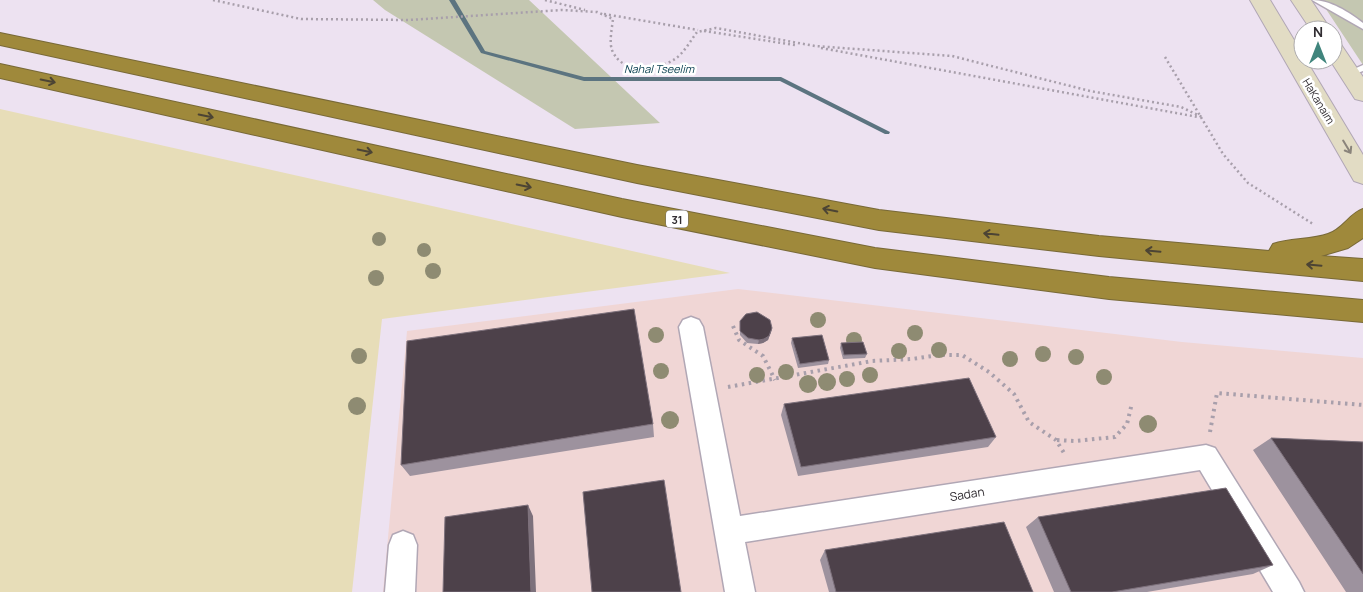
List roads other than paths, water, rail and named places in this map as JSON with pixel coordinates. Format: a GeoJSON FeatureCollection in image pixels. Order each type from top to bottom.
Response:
{"type":"FeatureCollection","features":[{"type":"Feature","properties":{"kind":"highway"},"geometry":{"type":"LineString","coordinates":[[0,39],[637,174],[879,220],[1089,245],[1363,270]]}},
{"type":"Feature","properties":{"kind":"highway","name":"31"},"geometry":{"type":"LineString","coordinates":[[0,71],[622,208],[876,258],[1109,288],[1363,311]]}},
{"type":"Feature","properties":{"kind":"highway"},"geometry":{"type":"LineString","coordinates":[[1224,257],[1328,245],[1350,235],[1363,219]]}},
{"type":"Feature","properties":{"kind":"main road","name":"HaKanaim"},"geometry":{"type":"LineString","coordinates":[[1260,0],[1363,175]]}},
{"type":"Feature","properties":{"kind":"main road"},"geometry":{"type":"LineString","coordinates":[[1301,0],[1314,20]]}},
{"type":"Feature","properties":{"kind":"main road"},"geometry":{"type":"LineString","coordinates":[[1343,58],[1356,70],[1363,94]]}},
{"type":"Feature","properties":{"kind":"street"},"geometry":{"type":"LineString","coordinates":[[691,327],[740,592]]}},
{"type":"Feature","properties":{"kind":"street","name":"Sadan"},"geometry":{"type":"LineString","coordinates":[[729,531],[1206,457],[1289,592]]}},
{"type":"Feature","properties":{"kind":"street"},"geometry":{"type":"LineString","coordinates":[[400,592],[403,545]]}},
{"type":"Feature","properties":{"kind":"lane"},"geometry":{"type":"LineString","coordinates":[[1316,0],[1350,17],[1363,27]]}},
{"type":"Feature","properties":{"kind":"waterway","name":"Nahal Tseelim"},"geometry":{"type":"LineString","coordinates":[[452,0],[483,52],[584,79],[781,79],[887,132]]}}]}
